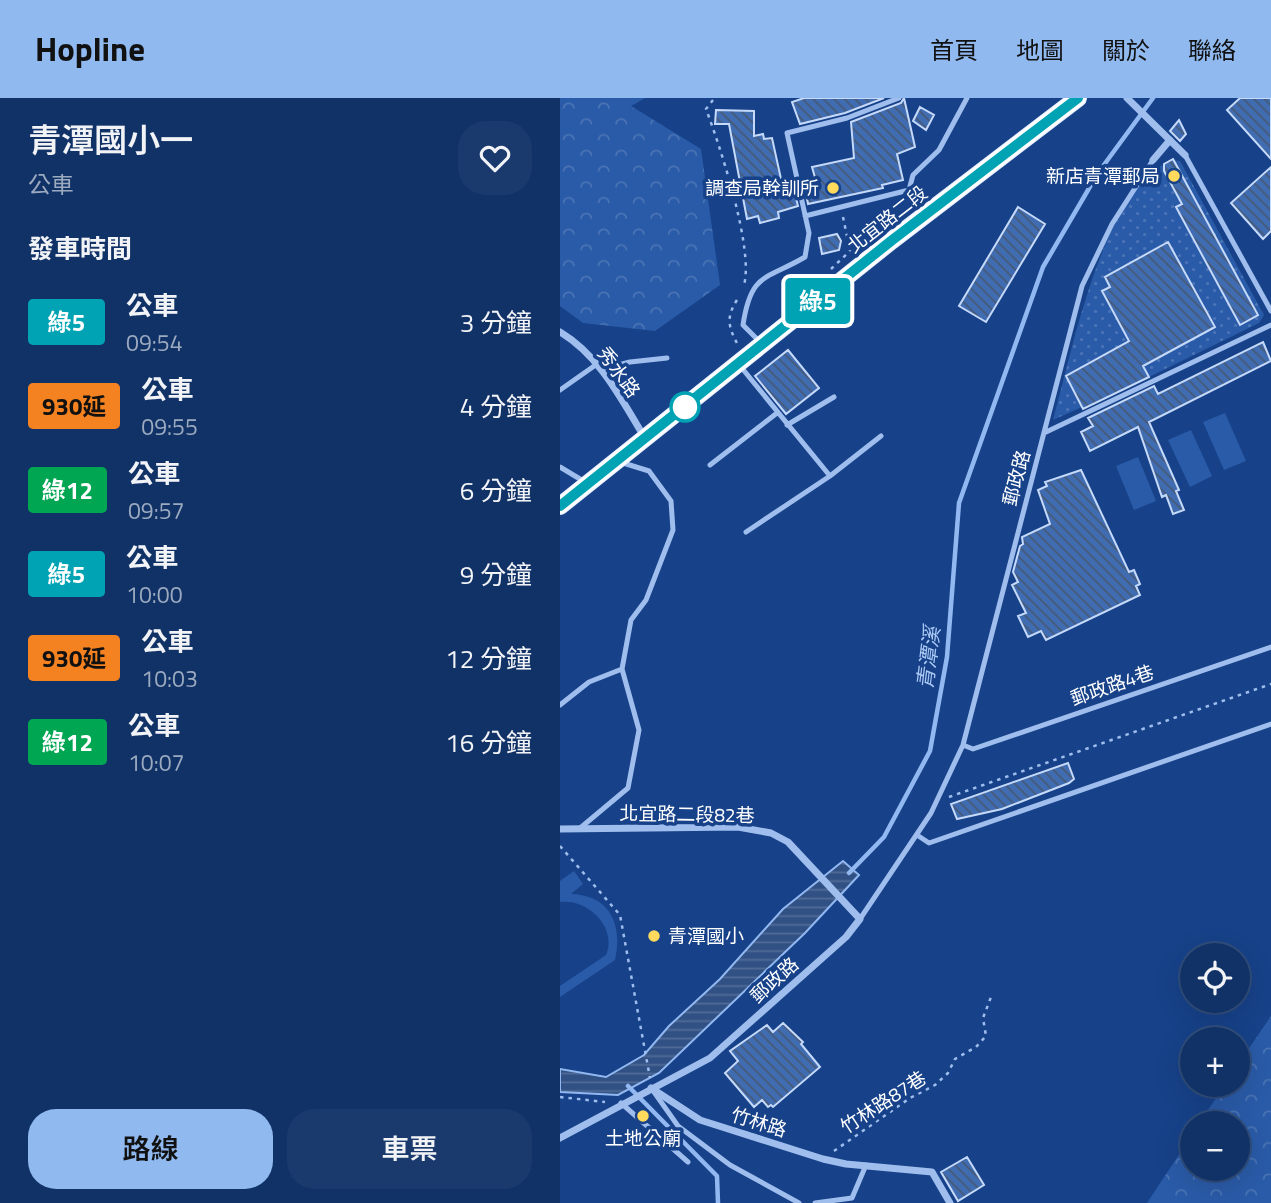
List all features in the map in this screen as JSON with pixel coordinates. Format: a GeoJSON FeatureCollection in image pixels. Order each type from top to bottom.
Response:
{"type":"FeatureCollection","features":[{"type":"Feature","properties":{"kind":"main road","name":"北宜路二段"},"geometry":{"type":"LineString","coordinates":[[560,506],[891,241],[1078,98]]}},
{"type":"Feature","properties":{"kind":"street"},"geometry":{"type":"LineString","coordinates":[[1127,98],[1185,155]]}},
{"type":"Feature","properties":{"kind":"street","name":"郵政路"},"geometry":{"type":"LineString","coordinates":[[1153,160],[1170,140]]}},
{"type":"Feature","properties":{"kind":"street","name":"秀水路"},"geometry":{"type":"LineString","coordinates":[[560,332],[574,340],[600,366],[646,438]]}},
{"type":"Feature","properties":{"kind":"street","name":"北宜路二段82巷"},"geometry":{"type":"LineString","coordinates":[[560,829],[738,827],[771,833],[788,842],[860,919]]}},
{"type":"Feature","properties":{"kind":"street","name":"郵政路"},"geometry":{"type":"LineString","coordinates":[[651,1088],[710,1058],[846,937],[860,919]]}},
{"type":"Feature","properties":{"kind":"street"},"geometry":{"type":"LineString","coordinates":[[560,1138],[651,1088]]}},
{"type":"Feature","properties":{"kind":"street","name":"竹林路"},"geometry":{"type":"LineString","coordinates":[[651,1088],[700,1120],[823,1158],[866,1166],[932,1171],[950,1203]]}},
{"type":"Feature","properties":{"kind":"lane"},"geometry":{"type":"LineString","coordinates":[[763,346],[743,325],[747,304],[761,278],[805,257],[809,233],[787,134],[847,118],[899,98]]}},
{"type":"Feature","properties":{"kind":"lane"},"geometry":{"type":"LineString","coordinates":[[805,216],[909,190],[912,175],[939,150],[967,98]]}},
{"type":"Feature","properties":{"kind":"lane"},"geometry":{"type":"LineString","coordinates":[[1185,155],[1271,311]]}},
{"type":"Feature","properties":{"kind":"lane","name":"郵政路"},"geometry":{"type":"LineString","coordinates":[[860,919],[917,835],[940,795],[963,745],[1082,286],[1112,224],[1142,173],[1153,160]]}},
{"type":"Feature","properties":{"kind":"lane"},"geometry":{"type":"LineString","coordinates":[[1044,433],[1271,325]]}},
{"type":"Feature","properties":{"kind":"lane"},"geometry":{"type":"LineString","coordinates":[[560,390],[600,366],[667,358]]}},
{"type":"Feature","properties":{"kind":"lane"},"geometry":{"type":"LineString","coordinates":[[738,364],[830,476]]}},
{"type":"Feature","properties":{"kind":"lane"},"geometry":{"type":"LineString","coordinates":[[787,425],[834,397]]}},
{"type":"Feature","properties":{"kind":"lane"},"geometry":{"type":"LineString","coordinates":[[710,465],[777,413]]}},
{"type":"Feature","properties":{"kind":"lane"},"geometry":{"type":"LineString","coordinates":[[746,532],[830,476],[881,436]]}},
{"type":"Feature","properties":{"kind":"lane"},"geometry":{"type":"LineString","coordinates":[[579,829],[628,788],[639,730],[622,669],[631,620],[646,600],[673,530],[671,501],[649,471],[617,461]]}},
{"type":"Feature","properties":{"kind":"lane"},"geometry":{"type":"LineString","coordinates":[[560,467],[587,484]]}},
{"type":"Feature","properties":{"kind":"lane","name":"郵政路4巷"},"geometry":{"type":"LineString","coordinates":[[963,745],[973,749],[1271,647]]}},
{"type":"Feature","properties":{"kind":"lane"},"geometry":{"type":"LineString","coordinates":[[560,705],[589,682],[622,669]]}},
{"type":"Feature","properties":{"kind":"lane"},"geometry":{"type":"LineString","coordinates":[[917,835],[929,843],[1271,724]]}},
{"type":"Feature","properties":{"kind":"lane"},"geometry":{"type":"LineString","coordinates":[[651,1088],[678,1126],[730,1166],[799,1203]]}},
{"type":"Feature","properties":{"kind":"lane"},"geometry":{"type":"LineString","coordinates":[[621,1104],[688,1163]]}},
{"type":"Feature","properties":{"kind":"lane"},"geometry":{"type":"LineString","coordinates":[[815,1203],[852,1198],[866,1166]]}},
{"type":"Feature","properties":{"kind":"path"},"geometry":{"type":"LineString","coordinates":[[713,100],[706,109],[716,136],[741,231],[747,275],[741,294],[728,314],[738,345],[738,364]]}},
{"type":"Feature","properties":{"kind":"path"},"geometry":{"type":"LineString","coordinates":[[840,207],[850,251]]}},
{"type":"Feature","properties":{"kind":"path"},"geometry":{"type":"LineString","coordinates":[[940,795],[946,798],[1271,684]]}},
{"type":"Feature","properties":{"kind":"path"},"geometry":{"type":"LineString","coordinates":[[560,846],[620,915],[651,1088]]}},
{"type":"Feature","properties":{"kind":"path","name":"竹林路87巷"},"geometry":{"type":"LineString","coordinates":[[823,1158],[910,1098],[935,1085],[948,1073],[955,1059],[976,1047],[986,1036],[983,1018],[992,997]]}},
{"type":"Feature","properties":{"kind":"path"},"geometry":{"type":"LineString","coordinates":[[560,1097],[621,1104]]}},
{"type":"Feature","properties":{"kind":"green space"},"geometry":{"type":"Polygon","coordinates":[[[560,98],[645,98],[631,106],[701,149],[720,285],[655,331],[583,323],[560,306],[560,98]]]}},
{"type":"Feature","properties":{"kind":"green space"},"geometry":{"type":"Polygon","coordinates":[[[1172,160],[1180,161],[1264,315],[1259,323],[1149,377],[1143,365],[1147,354],[1152,362],[1215,327],[1164,275],[1181,266],[1168,243],[1105,277],[1110,287],[1102,292],[1129,341],[1066,376],[1082,407],[1053,420],[1079,320],[1105,245],[1121,212],[1140,184],[1162,165],[1172,187],[1184,180],[1172,160]]]}},
{"type":"Feature","properties":{"kind":"green space"},"geometry":{"type":"Polygon","coordinates":[[[1225,413],[1246,461],[1224,470],[1203,422],[1225,413]]]}},
{"type":"Feature","properties":{"kind":"green space"},"geometry":{"type":"Polygon","coordinates":[[[1191,430],[1212,476],[1190,487],[1168,440],[1191,430]]]}},
{"type":"Feature","properties":{"kind":"green space"},"geometry":{"type":"Polygon","coordinates":[[[1138,457],[1156,501],[1134,510],[1116,466],[1138,457]]]}},
{"type":"Feature","properties":{"kind":"green space"},"geometry":{"type":"Polygon","coordinates":[[[574,871],[583,884],[571,894],[595,900],[611,914],[617,935],[617,947],[615,960],[560,997],[560,986],[606,955],[609,945],[608,934],[598,917],[580,905],[560,902],[560,881],[574,871]]]}},
{"type":"Feature","properties":{"kind":"green space"},"geometry":{"type":"Polygon","coordinates":[[[1271,1016],[1271,1203],[1147,1203],[1180,1153],[1180,1181],[1250,1181],[1250,1111],[1207,1111],[1217,1097],[1250,1097],[1250,1047],[1271,1016]]]}},
{"type":"Feature","properties":{"kind":"shaded area"},"geometry":{"type":"Polygon","coordinates":[[[843,861],[859,875],[805,933],[659,1073],[618,1095],[560,1092],[560,1069],[606,1077],[644,1055],[669,1026],[720,979],[783,909],[843,861]]]}},
{"type":"Feature","properties":{"kind":"building"},"geometry":{"type":"Polygon","coordinates":[[[804,98],[884,98],[845,113],[800,124],[792,102],[804,98]]]}},
{"type":"Feature","properties":{"kind":"building"},"geometry":{"type":"Polygon","coordinates":[[[904,98],[915,147],[897,154],[903,180],[882,185],[883,188],[808,204],[804,184],[816,181],[812,167],[854,158],[851,122],[901,103],[904,98]]]}},
{"type":"Feature","properties":{"kind":"building"},"geometry":{"type":"Polygon","coordinates":[[[1240,98],[1271,98],[1271,159],[1227,110],[1240,98]]]}},
{"type":"Feature","properties":{"kind":"building"},"geometry":{"type":"Polygon","coordinates":[[[920,107],[934,115],[926,130],[913,121],[920,107]]]}},
{"type":"Feature","properties":{"kind":"building"},"geometry":{"type":"Polygon","coordinates":[[[716,110],[754,111],[754,136],[763,134],[764,139],[772,138],[783,188],[793,186],[798,206],[778,212],[779,218],[760,223],[758,216],[747,219],[729,124],[715,124],[716,110]]]}},
{"type":"Feature","properties":{"kind":"building"},"geometry":{"type":"Polygon","coordinates":[[[1179,120],[1186,134],[1180,141],[1170,131],[1179,120]]]}},
{"type":"Feature","properties":{"kind":"building"},"geometry":{"type":"Polygon","coordinates":[[[1173,159],[1258,315],[1240,325],[1176,207],[1182,204],[1164,171],[1164,164],[1173,159]]]}},
{"type":"Feature","properties":{"kind":"building"},"geometry":{"type":"Polygon","coordinates":[[[1271,167],[1271,231],[1263,239],[1231,203],[1271,167]]]}},
{"type":"Feature","properties":{"kind":"building"},"geometry":{"type":"Polygon","coordinates":[[[1018,207],[1045,224],[986,322],[959,306],[1018,207]]]}},
{"type":"Feature","properties":{"kind":"building"},"geometry":{"type":"Polygon","coordinates":[[[837,234],[841,241],[839,250],[822,254],[819,238],[837,234]]]}},
{"type":"Feature","properties":{"kind":"building"},"geometry":{"type":"Polygon","coordinates":[[[1168,242],[1215,327],[1143,366],[1149,377],[1083,409],[1066,376],[1129,341],[1102,291],[1110,287],[1105,277],[1168,242]]]}},
{"type":"Feature","properties":{"kind":"building"},"geometry":{"type":"Polygon","coordinates":[[[1263,342],[1271,361],[1149,422],[1179,490],[1176,491],[1184,510],[1173,514],[1166,495],[1162,497],[1138,427],[1090,451],[1081,432],[1093,426],[1088,418],[1154,386],[1158,394],[1263,342]]]}},
{"type":"Feature","properties":{"kind":"building"},"geometry":{"type":"Polygon","coordinates":[[[788,350],[819,388],[786,414],[755,376],[788,350]]]}},
{"type":"Feature","properties":{"kind":"building"},"geometry":{"type":"Polygon","coordinates":[[[1081,470],[1129,572],[1134,570],[1140,584],[1136,586],[1140,595],[1046,640],[1041,631],[1028,637],[1018,616],[1026,613],[1012,585],[1018,582],[1013,572],[1020,546],[1023,544],[1022,537],[1050,524],[1038,490],[1047,486],[1045,482],[1081,470]]]}},
{"type":"Feature","properties":{"kind":"building"},"geometry":{"type":"Polygon","coordinates":[[[1068,763],[1074,779],[1069,783],[1002,809],[957,819],[951,804],[1068,763]]]}},
{"type":"Feature","properties":{"kind":"building"},"geometry":{"type":"Polygon","coordinates":[[[783,1023],[803,1042],[801,1044],[820,1067],[773,1107],[768,1107],[762,1100],[754,1107],[725,1073],[738,1061],[730,1051],[767,1025],[773,1032],[783,1023]]]}},
{"type":"Feature","properties":{"kind":"building"},"geometry":{"type":"Polygon","coordinates":[[[967,1157],[984,1185],[958,1201],[941,1172],[967,1157]]]}},
{"type":"Feature","properties":{"kind":"waterway","name":"青潭溪"},"geometry":{"type":"LineString","coordinates":[[849,873],[884,837],[930,751],[947,657],[959,503],[1043,267],[1098,173],[1153,98]]}},
{"type":"Feature","properties":{"kind":"waterway"},"geometry":{"type":"LineString","coordinates":[[628,1086],[717,1176],[718,1203]]}},
{"type":"Feature","properties":{"kind":"bus line","name":"綠5"},"geometry":{"type":"LineString","coordinates":[[560,506],[891,241],[1078,98]]}},
{"type":"Feature","properties":{"kind":"place","name":"新店青潭郵局"},"geometry":{"type":"Point","coordinates":[1174,176]}},
{"type":"Feature","properties":{"kind":"place","name":"調查局幹訓所"},"geometry":{"type":"Point","coordinates":[833,188]}},
{"type":"Feature","properties":{"kind":"place","name":"青潭國小"},"geometry":{"type":"Point","coordinates":[654,936]}},
{"type":"Feature","properties":{"kind":"place","name":"土地公廟"},"geometry":{"type":"Point","coordinates":[643,1116]}}]}
